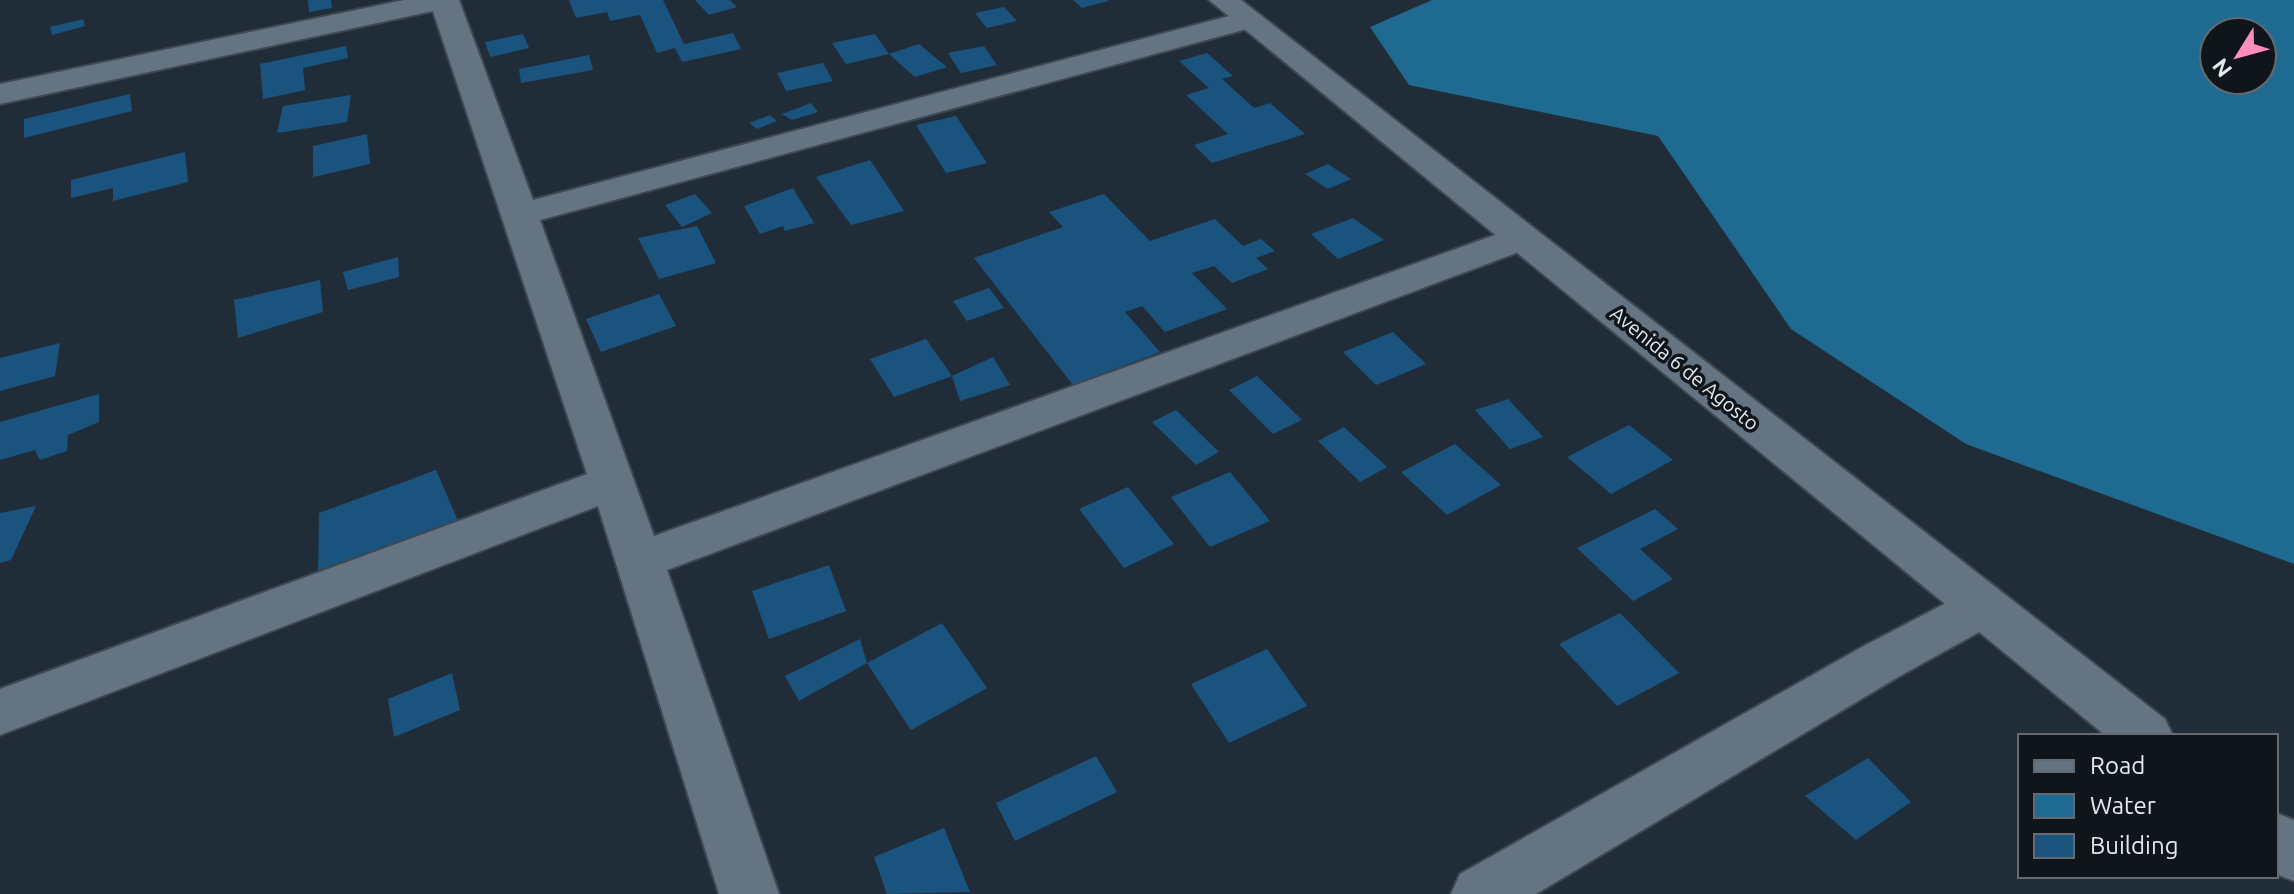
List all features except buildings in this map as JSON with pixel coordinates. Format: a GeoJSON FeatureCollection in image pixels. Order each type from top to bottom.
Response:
{"type":"FeatureCollection","features":[{"type":"Feature","properties":{"kind":"street"},"geometry":{"type":"LineString","coordinates":[[0,94],[443,0],[522,214],[611,483],[642,560],[749,894]]}},
{"type":"Feature","properties":{"kind":"street"},"geometry":{"type":"LineString","coordinates":[[522,214],[1236,10]]}},
{"type":"Feature","properties":{"kind":"street","name":"Avenida 6 de Agosto"},"geometry":{"type":"LineString","coordinates":[[1236,10],[2144,734]]}},
{"type":"Feature","properties":{"kind":"street"},"geometry":{"type":"LineString","coordinates":[[642,560],[1522,238]]}},
{"type":"Feature","properties":{"kind":"street"},"geometry":{"type":"LineString","coordinates":[[0,712],[611,483]]}},
{"type":"Feature","properties":{"kind":"street"},"geometry":{"type":"LineString","coordinates":[[1481,894],[1880,662],[1984,606]]}},
{"type":"Feature","properties":{"kind":"street"},"geometry":{"type":"LineString","coordinates":[[2278,842],[2294,854]]}},
{"type":"Feature","properties":{"kind":"water"},"geometry":{"type":"Polygon","coordinates":[[[1432,0],[2294,0],[2294,564],[1966,444],[1791,329],[1658,136],[1409,85],[1370,27],[1432,0]]]}}]}
